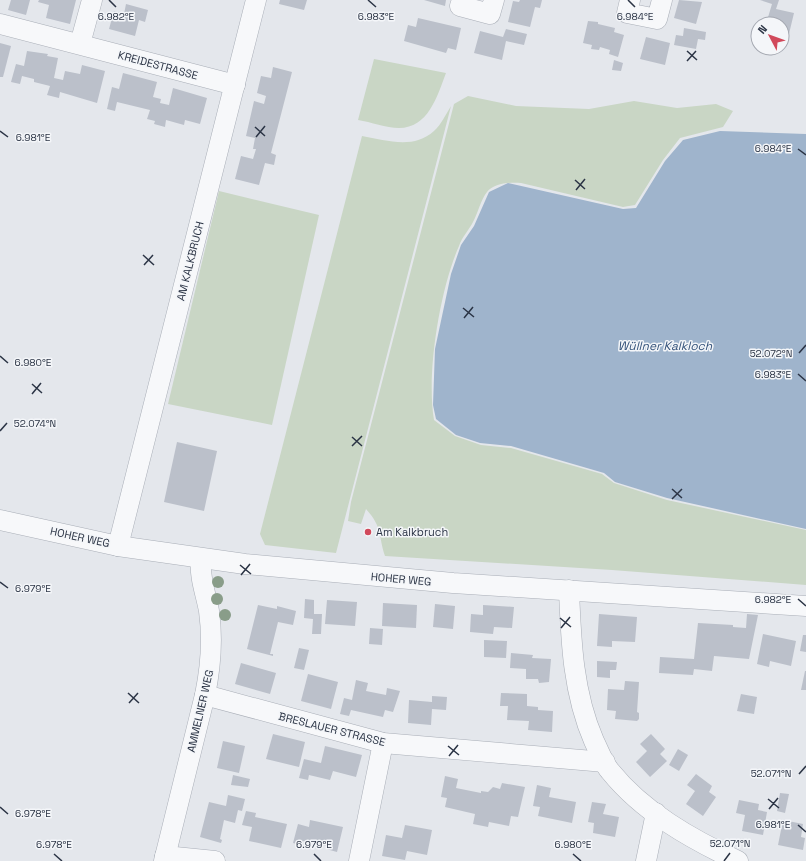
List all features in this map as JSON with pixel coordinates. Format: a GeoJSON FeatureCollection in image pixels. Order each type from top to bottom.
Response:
{"type":"FeatureCollection","features":[{"type":"Feature","properties":{"kind":"street"},"geometry":{"type":"LineString","coordinates":[[80,44],[92,0]]}},
{"type":"Feature","properties":{"kind":"street","name":"AM KALKBRUCH"},"geometry":{"type":"LineString","coordinates":[[118,546],[256,0]]}},
{"type":"Feature","properties":{"kind":"street"},"geometry":{"type":"LineString","coordinates":[[462,0],[460,6],[490,14],[494,0]]}},
{"type":"Feature","properties":{"kind":"street"},"geometry":{"type":"LineString","coordinates":[[630,0],[627,12],[657,20],[662,0]]}},
{"type":"Feature","properties":{"kind":"street","name":"KREIDESTRASSE"},"geometry":{"type":"LineString","coordinates":[[0,24],[235,85]]}},
{"type":"Feature","properties":{"kind":"street","name":"HOHER WEG"},"geometry":{"type":"LineString","coordinates":[[0,520],[118,546],[201,559],[454,584],[806,606]]}},
{"type":"Feature","properties":{"kind":"street","name":"AMMELNER WEG"},"geometry":{"type":"LineString","coordinates":[[164,859],[205,695],[212,644],[209,611],[200,568],[201,559]]}},
{"type":"Feature","properties":{"kind":"street"},"geometry":{"type":"LineString","coordinates":[[569,590],[571,647],[578,693],[585,720],[609,770],[631,793],[656,813],[690,836],[738,861]]}},
{"type":"Feature","properties":{"kind":"street","name":"BRESLAUER STRASSE"},"geometry":{"type":"LineString","coordinates":[[205,695],[383,743],[605,762]]}},
{"type":"Feature","properties":{"kind":"street"},"geometry":{"type":"LineString","coordinates":[[359,861],[383,743]]}},
{"type":"Feature","properties":{"kind":"street"},"geometry":{"type":"LineString","coordinates":[[646,861],[656,813]]}},
{"type":"Feature","properties":{"kind":"street"},"geometry":{"type":"LineString","coordinates":[[164,859],[215,861]]}},
{"type":"Feature","properties":{"kind":"green space"},"geometry":{"type":"Polygon","coordinates":[[[374,59],[446,73],[430,110],[417,123],[409,127],[399,128],[358,120],[374,59]]]}},
{"type":"Feature","properties":{"kind":"green space"},"geometry":{"type":"Polygon","coordinates":[[[468,96],[516,106],[589,109],[634,101],[677,108],[716,104],[733,111],[723,127],[680,138],[663,160],[635,205],[623,207],[521,183],[498,185],[487,192],[473,222],[460,243],[446,285],[436,332],[433,356],[432,401],[434,420],[455,436],[481,445],[511,448],[602,474],[614,483],[667,500],[806,530],[806,585],[612,570],[385,556],[378,527],[366,509],[361,524],[348,521],[351,502],[454,104],[468,96]]]}},
{"type":"Feature","properties":{"kind":"green space"},"geometry":{"type":"Polygon","coordinates":[[[451,106],[336,553],[265,545],[260,534],[362,136],[399,142],[408,142],[426,137],[437,129],[451,106]]]}},
{"type":"Feature","properties":{"kind":"green space"},"geometry":{"type":"Polygon","coordinates":[[[219,191],[319,215],[272,425],[168,404],[219,191]]]}},
{"type":"Feature","properties":{"kind":"water","name":"Wüllner Kalkloch"},"geometry":{"type":"Polygon","coordinates":[[[720,131],[806,134],[806,529],[667,498],[615,482],[604,473],[511,446],[480,443],[456,435],[436,419],[433,405],[435,349],[451,274],[461,245],[474,226],[489,192],[508,183],[623,209],[636,208],[665,161],[683,140],[720,131]]]}},
{"type":"Feature","properties":{"kind":"building"},"geometry":{"type":"Polygon","coordinates":[[[11,0],[30,0],[26,15],[8,10],[11,0]]]}},
{"type":"Feature","properties":{"kind":"building"},"geometry":{"type":"Polygon","coordinates":[[[39,0],[76,0],[70,24],[46,18],[49,5],[38,2],[39,0]]]}},
{"type":"Feature","properties":{"kind":"building"},"geometry":{"type":"Polygon","coordinates":[[[280,0],[307,0],[304,10],[279,4],[280,0]]]}},
{"type":"Feature","properties":{"kind":"building"},"geometry":{"type":"Polygon","coordinates":[[[424,0],[446,0],[445,6],[424,0]]]}},
{"type":"Feature","properties":{"kind":"building"},"geometry":{"type":"Polygon","coordinates":[[[520,0],[542,0],[540,8],[535,7],[530,27],[508,22],[513,1],[519,2],[520,0]]]}},
{"type":"Feature","properties":{"kind":"building"},"geometry":{"type":"Polygon","coordinates":[[[679,0],[702,2],[696,24],[674,18],[679,0]]]}},
{"type":"Feature","properties":{"kind":"building"},"geometry":{"type":"Polygon","coordinates":[[[760,0],[779,0],[776,9],[794,13],[790,30],[790,16],[768,16],[772,4],[760,0]]]}},
{"type":"Feature","properties":{"kind":"building"},"geometry":{"type":"Polygon","coordinates":[[[126,4],[148,10],[145,22],[139,20],[135,36],[109,29],[114,11],[124,14],[126,4]]]}},
{"type":"Feature","properties":{"kind":"building"},"geometry":{"type":"Polygon","coordinates":[[[418,18],[461,28],[456,50],[448,48],[446,53],[404,41],[408,25],[416,27],[418,18]]]}},
{"type":"Feature","properties":{"kind":"building"},"geometry":{"type":"Polygon","coordinates":[[[588,21],[598,22],[598,24],[615,28],[614,32],[624,35],[618,57],[609,54],[610,50],[600,47],[599,50],[591,49],[592,45],[583,43],[588,21]]]}},
{"type":"Feature","properties":{"kind":"building"},"geometry":{"type":"Polygon","coordinates":[[[684,28],[706,32],[705,40],[698,39],[696,49],[674,45],[676,35],[683,36],[684,28]]]}},
{"type":"Feature","properties":{"kind":"building"},"geometry":{"type":"Polygon","coordinates":[[[506,29],[527,34],[524,45],[506,41],[502,60],[474,53],[480,31],[503,37],[506,29]]]}},
{"type":"Feature","properties":{"kind":"building"},"geometry":{"type":"Polygon","coordinates":[[[646,37],[670,43],[665,65],[640,59],[646,37]]]}},
{"type":"Feature","properties":{"kind":"building"},"geometry":{"type":"Polygon","coordinates":[[[0,43],[11,46],[3,77],[0,77],[0,43]]]}},
{"type":"Feature","properties":{"kind":"building"},"geometry":{"type":"Polygon","coordinates":[[[27,51],[48,54],[47,56],[58,58],[54,78],[63,80],[65,71],[80,74],[82,65],[105,71],[97,103],[60,92],[59,98],[47,95],[50,86],[34,82],[34,79],[22,76],[20,84],[11,82],[16,64],[24,66],[27,51]]]}},
{"type":"Feature","properties":{"kind":"building"},"geometry":{"type":"Polygon","coordinates":[[[614,60],[623,63],[621,71],[612,70],[614,60]]]}},
{"type":"Feature","properties":{"kind":"building"},"geometry":{"type":"Polygon","coordinates":[[[273,67],[292,72],[271,153],[276,155],[274,165],[265,163],[259,185],[235,179],[241,156],[253,159],[256,149],[253,149],[255,138],[246,136],[254,101],[264,104],[266,96],[257,93],[261,76],[271,78],[273,67]]]}},
{"type":"Feature","properties":{"kind":"building"},"geometry":{"type":"Polygon","coordinates":[[[123,73],[157,82],[153,97],[161,99],[160,103],[169,105],[173,88],[207,98],[200,124],[185,120],[184,125],[166,120],[165,127],[154,124],[155,121],[147,119],[150,110],[117,102],[115,111],[107,109],[112,87],[119,89],[123,73]]]}},
{"type":"Feature","properties":{"kind":"building"},"geometry":{"type":"Polygon","coordinates":[[[177,442],[217,451],[204,511],[164,502],[177,442]]]}},
{"type":"Feature","properties":{"kind":"building"},"geometry":{"type":"Polygon","coordinates":[[[305,599],[314,600],[314,614],[322,614],[321,634],[312,634],[313,619],[304,618],[305,599]]]}},
{"type":"Feature","properties":{"kind":"building"},"geometry":{"type":"Polygon","coordinates":[[[327,600],[357,602],[355,626],[325,624],[327,600]]]}},
{"type":"Feature","properties":{"kind":"building"},"geometry":{"type":"Polygon","coordinates":[[[383,603],[417,605],[416,628],[382,626],[383,603]]]}},
{"type":"Feature","properties":{"kind":"building"},"geometry":{"type":"Polygon","coordinates":[[[435,604],[455,606],[453,629],[433,627],[435,604]]]}},
{"type":"Feature","properties":{"kind":"building"},"geometry":{"type":"Polygon","coordinates":[[[258,605],[277,609],[277,606],[296,611],[293,625],[278,622],[270,654],[273,654],[273,656],[247,649],[258,605]]]}},
{"type":"Feature","properties":{"kind":"building"},"geometry":{"type":"Polygon","coordinates":[[[483,605],[514,607],[512,628],[494,627],[493,634],[470,632],[471,614],[483,615],[483,605]]]}},
{"type":"Feature","properties":{"kind":"building"},"geometry":{"type":"Polygon","coordinates":[[[599,614],[637,617],[635,642],[612,641],[612,647],[597,646],[599,614]]]}},
{"type":"Feature","properties":{"kind":"building"},"geometry":{"type":"Polygon","coordinates":[[[747,614],[758,615],[749,659],[714,656],[712,671],[694,669],[693,675],[659,673],[660,657],[694,659],[698,623],[733,625],[733,627],[746,628],[747,614]]]}},
{"type":"Feature","properties":{"kind":"building"},"geometry":{"type":"Polygon","coordinates":[[[370,628],[383,629],[382,645],[369,644],[370,628]]]}},
{"type":"Feature","properties":{"kind":"building"},"geometry":{"type":"Polygon","coordinates":[[[763,634],[796,641],[791,666],[770,661],[769,667],[757,664],[763,634]]]}},
{"type":"Feature","properties":{"kind":"building"},"geometry":{"type":"Polygon","coordinates":[[[803,635],[806,635],[806,652],[800,651],[803,635]]]}},
{"type":"Feature","properties":{"kind":"building"},"geometry":{"type":"Polygon","coordinates":[[[484,640],[507,641],[506,658],[484,657],[484,640]]]}},
{"type":"Feature","properties":{"kind":"building"},"geometry":{"type":"Polygon","coordinates":[[[299,648],[309,650],[304,670],[294,668],[299,648]]]}},
{"type":"Feature","properties":{"kind":"building"},"geometry":{"type":"Polygon","coordinates":[[[511,653],[533,655],[532,658],[551,659],[549,682],[539,683],[538,679],[526,679],[526,669],[510,668],[511,653]]]}},
{"type":"Feature","properties":{"kind":"building"},"geometry":{"type":"Polygon","coordinates":[[[597,661],[617,662],[616,670],[610,670],[610,678],[597,677],[597,661]]]}},
{"type":"Feature","properties":{"kind":"building"},"geometry":{"type":"Polygon","coordinates":[[[241,663],[276,673],[270,694],[235,684],[241,663]]]}},
{"type":"Feature","properties":{"kind":"building"},"geometry":{"type":"Polygon","coordinates":[[[805,671],[806,690],[801,690],[805,671]]]}},
{"type":"Feature","properties":{"kind":"building"},"geometry":{"type":"Polygon","coordinates":[[[308,674],[338,682],[331,709],[301,701],[308,674]]]}},
{"type":"Feature","properties":{"kind":"building"},"geometry":{"type":"Polygon","coordinates":[[[356,680],[368,683],[366,691],[386,695],[387,688],[400,691],[393,712],[385,710],[383,717],[351,710],[349,716],[340,714],[344,698],[352,700],[356,680]]]}},
{"type":"Feature","properties":{"kind":"building"},"geometry":{"type":"Polygon","coordinates":[[[625,681],[639,682],[637,712],[639,713],[639,719],[637,721],[615,719],[616,711],[607,710],[608,689],[624,690],[625,681]]]}},
{"type":"Feature","properties":{"kind":"building"},"geometry":{"type":"Polygon","coordinates":[[[501,693],[527,694],[527,706],[538,707],[538,710],[553,711],[552,732],[528,730],[529,721],[507,720],[508,706],[500,706],[501,693]]]}},
{"type":"Feature","properties":{"kind":"building"},"geometry":{"type":"Polygon","coordinates":[[[741,694],[757,697],[754,714],[737,711],[741,694]]]}},
{"type":"Feature","properties":{"kind":"building"},"geometry":{"type":"Polygon","coordinates":[[[432,696],[447,697],[446,710],[432,709],[431,725],[408,723],[409,700],[432,702],[432,696]]]}},
{"type":"Feature","properties":{"kind":"building"},"geometry":{"type":"Polygon","coordinates":[[[273,734],[305,742],[299,767],[266,759],[273,734]]]}},
{"type":"Feature","properties":{"kind":"building"},"geometry":{"type":"Polygon","coordinates":[[[651,734],[665,749],[660,754],[667,761],[650,777],[636,762],[647,751],[640,744],[651,734]]]}},
{"type":"Feature","properties":{"kind":"building"},"geometry":{"type":"Polygon","coordinates":[[[223,741],[245,746],[239,773],[217,768],[223,741]]]}},
{"type":"Feature","properties":{"kind":"building"},"geometry":{"type":"Polygon","coordinates":[[[325,746],[362,755],[356,777],[333,771],[330,780],[309,775],[308,780],[299,778],[304,759],[321,763],[325,746]]]}},
{"type":"Feature","properties":{"kind":"building"},"geometry":{"type":"Polygon","coordinates":[[[678,749],[688,755],[679,771],[669,765],[678,749]]]}},
{"type":"Feature","properties":{"kind":"building"},"geometry":{"type":"Polygon","coordinates":[[[696,774],[712,786],[709,792],[716,797],[703,816],[686,804],[695,791],[687,785],[696,774]]]}},
{"type":"Feature","properties":{"kind":"building"},"geometry":{"type":"Polygon","coordinates":[[[233,775],[250,779],[248,787],[231,785],[233,775]]]}},
{"type":"Feature","properties":{"kind":"building"},"geometry":{"type":"Polygon","coordinates":[[[445,776],[458,779],[456,788],[481,793],[481,791],[488,792],[493,787],[500,789],[502,783],[525,787],[518,817],[511,816],[509,826],[489,822],[488,827],[473,824],[475,814],[445,807],[447,798],[441,797],[445,776]]]}},
{"type":"Feature","properties":{"kind":"building"},"geometry":{"type":"Polygon","coordinates":[[[537,785],[551,788],[549,797],[576,802],[572,823],[538,816],[540,807],[533,806],[537,785]]]}},
{"type":"Feature","properties":{"kind":"building"},"geometry":{"type":"Polygon","coordinates":[[[780,793],[789,794],[785,813],[777,811],[780,793]]]}},
{"type":"Feature","properties":{"kind":"building"},"geometry":{"type":"Polygon","coordinates":[[[228,795],[245,799],[242,811],[238,810],[235,823],[224,820],[220,839],[222,840],[221,843],[200,837],[209,802],[226,806],[228,795]]]}},
{"type":"Feature","properties":{"kind":"building"},"geometry":{"type":"Polygon","coordinates":[[[739,800],[759,804],[758,810],[767,812],[763,835],[742,831],[745,815],[736,813],[739,800]]]}},
{"type":"Feature","properties":{"kind":"building"},"geometry":{"type":"Polygon","coordinates":[[[592,802],[606,804],[603,814],[619,817],[615,837],[593,833],[594,823],[588,822],[592,802]]]}},
{"type":"Feature","properties":{"kind":"building"},"geometry":{"type":"Polygon","coordinates":[[[246,811],[256,813],[255,817],[287,824],[281,848],[249,841],[252,827],[242,825],[246,811]]]}},
{"type":"Feature","properties":{"kind":"building"},"geometry":{"type":"Polygon","coordinates":[[[310,820],[343,827],[337,852],[326,849],[327,846],[303,841],[302,845],[293,843],[298,824],[309,827],[310,820]]]}},
{"type":"Feature","properties":{"kind":"building"},"geometry":{"type":"Polygon","coordinates":[[[783,820],[803,824],[801,837],[805,838],[803,850],[778,845],[783,820]]]}},
{"type":"Feature","properties":{"kind":"building"},"geometry":{"type":"Polygon","coordinates":[[[405,825],[432,830],[427,855],[407,851],[405,860],[382,856],[386,835],[402,838],[405,825]]]}},
{"type":"Feature","properties":{"kind":"place","name":"Am Kalkbruch"},"geometry":{"type":"Point","coordinates":[368,532]}}]}
